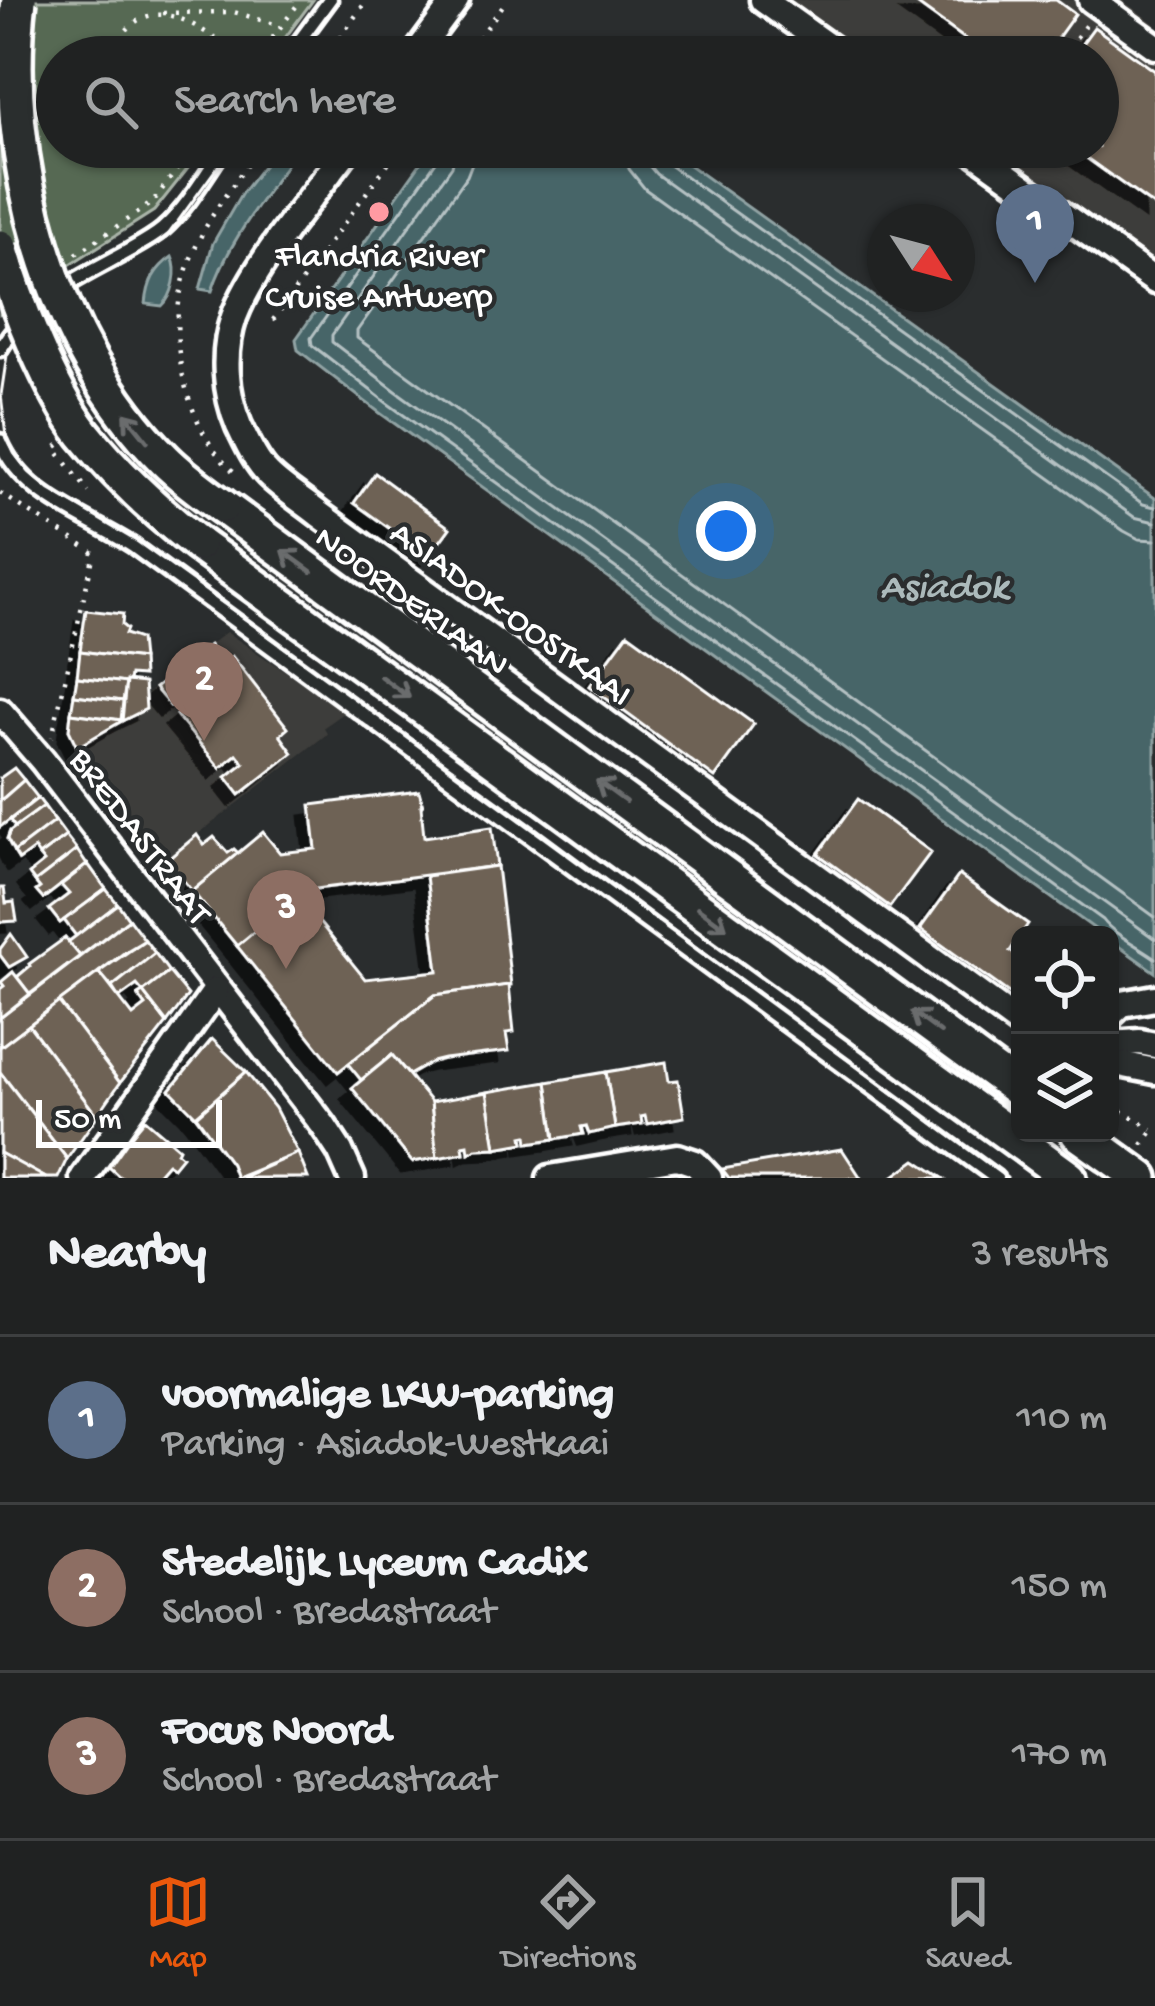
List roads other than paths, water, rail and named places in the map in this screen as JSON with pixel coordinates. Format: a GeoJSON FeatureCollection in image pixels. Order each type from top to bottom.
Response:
{"type":"FeatureCollection","features":[{"type":"Feature","properties":{"kind":"main road","name":"NOORDERLAAN"},"geometry":{"type":"LineString","coordinates":[[19,0],[14,93],[31,209],[63,304],[108,391],[138,430],[178,472],[222,506],[1011,1084]]}},
{"type":"Feature","properties":{"kind":"main road"},"geometry":{"type":"LineString","coordinates":[[0,247],[25,320],[81,429],[149,504],[1069,1178]]}},
{"type":"Feature","properties":{"kind":"main road"},"geometry":{"type":"LineString","coordinates":[[1091,1142],[1141,1178]]}},
{"type":"Feature","properties":{"kind":"street"},"geometry":{"type":"LineString","coordinates":[[429,36],[456,0]]}},
{"type":"Feature","properties":{"kind":"street"},"geometry":{"type":"LineString","coordinates":[[763,0],[814,36]]}},
{"type":"Feature","properties":{"kind":"street"},"geometry":{"type":"LineString","coordinates":[[1095,3],[1155,46]]}},
{"type":"Feature","properties":{"kind":"street","name":"ASIADOK-OOSTKAAI"},"geometry":{"type":"LineString","coordinates":[[333,168],[264,262],[234,317],[226,358],[228,390],[234,415],[266,473],[1011,1017]]}},
{"type":"Feature","properties":{"kind":"street"},"geometry":{"type":"LineString","coordinates":[[997,168],[1155,281]]}},
{"type":"Feature","properties":{"kind":"street","name":"BREDASTRAAT"},"geometry":{"type":"LineString","coordinates":[[0,711],[323,1125],[352,1178]]}},
{"type":"Feature","properties":{"kind":"street"},"geometry":{"type":"LineString","coordinates":[[83,1178],[216,990]]}},
{"type":"Feature","properties":{"kind":"street"},"geometry":{"type":"LineString","coordinates":[[1119,1007],[1155,998]]}},
{"type":"Feature","properties":{"kind":"street"},"geometry":{"type":"LineString","coordinates":[[1119,1043],[1155,1045]]}},
{"type":"Feature","properties":{"kind":"street"},"geometry":{"type":"LineString","coordinates":[[1119,1064],[1155,1071]]}},
{"type":"Feature","properties":{"kind":"street"},"geometry":{"type":"LineString","coordinates":[[550,1178],[677,1157],[695,1163],[710,1178]]}},
{"type":"Feature","properties":{"kind":"lane"},"geometry":{"type":"LineString","coordinates":[[303,36],[330,0]]}},
{"type":"Feature","properties":{"kind":"lane"},"geometry":{"type":"LineString","coordinates":[[0,349],[14,326],[44,299],[147,241],[179,212],[209,168]]}},
{"type":"Feature","properties":{"kind":"lane"},"geometry":{"type":"LineString","coordinates":[[0,441],[34,489],[134,546],[996,1178]]}},
{"type":"Feature","properties":{"kind":"water"},"geometry":{"type":"Polygon","coordinates":[[[262,168],[284,168],[239,234],[212,291],[200,289],[213,243],[262,168]]]}},
{"type":"Feature","properties":{"kind":"water","name":"Asiadok"},"geometry":{"type":"Polygon","coordinates":[[[417,168],[693,168],[867,292],[867,312],[895,312],[1155,498],[1155,972],[1119,946],[1119,926],[1091,926],[298,350],[296,339],[417,168]]]}},
{"type":"Feature","properties":{"kind":"water"},"geometry":{"type":"Polygon","coordinates":[[[172,257],[175,276],[169,296],[162,306],[146,304],[153,277],[172,257]]]}},
{"type":"Feature","properties":{"kind":"tram line"},"geometry":{"type":"LineString","coordinates":[[311,36],[338,0]]}},
{"type":"Feature","properties":{"kind":"tram line"},"geometry":{"type":"LineString","coordinates":[[217,168],[166,238],[59,298],[21,332],[7,355],[1,395],[6,435],[14,453],[50,490],[138,542],[537,829],[1007,1178]]}},
{"type":"Feature","properties":{"kind":"place","name":"Flandria River Cruise Antwerp"},"geometry":{"type":"Point","coordinates":[379,212]}},
{"type":"Feature","properties":{"kind":"place","name":"voormalige LKW-parking"},"geometry":{"type":"Point","coordinates":[1035,283]}},
{"type":"Feature","properties":{"kind":"place","name":"Stedelijk Lyceum Cadix"},"geometry":{"type":"Point","coordinates":[204,741]}},
{"type":"Feature","properties":{"kind":"place","name":"Focus Noord"},"geometry":{"type":"Point","coordinates":[286,969]}}]}
